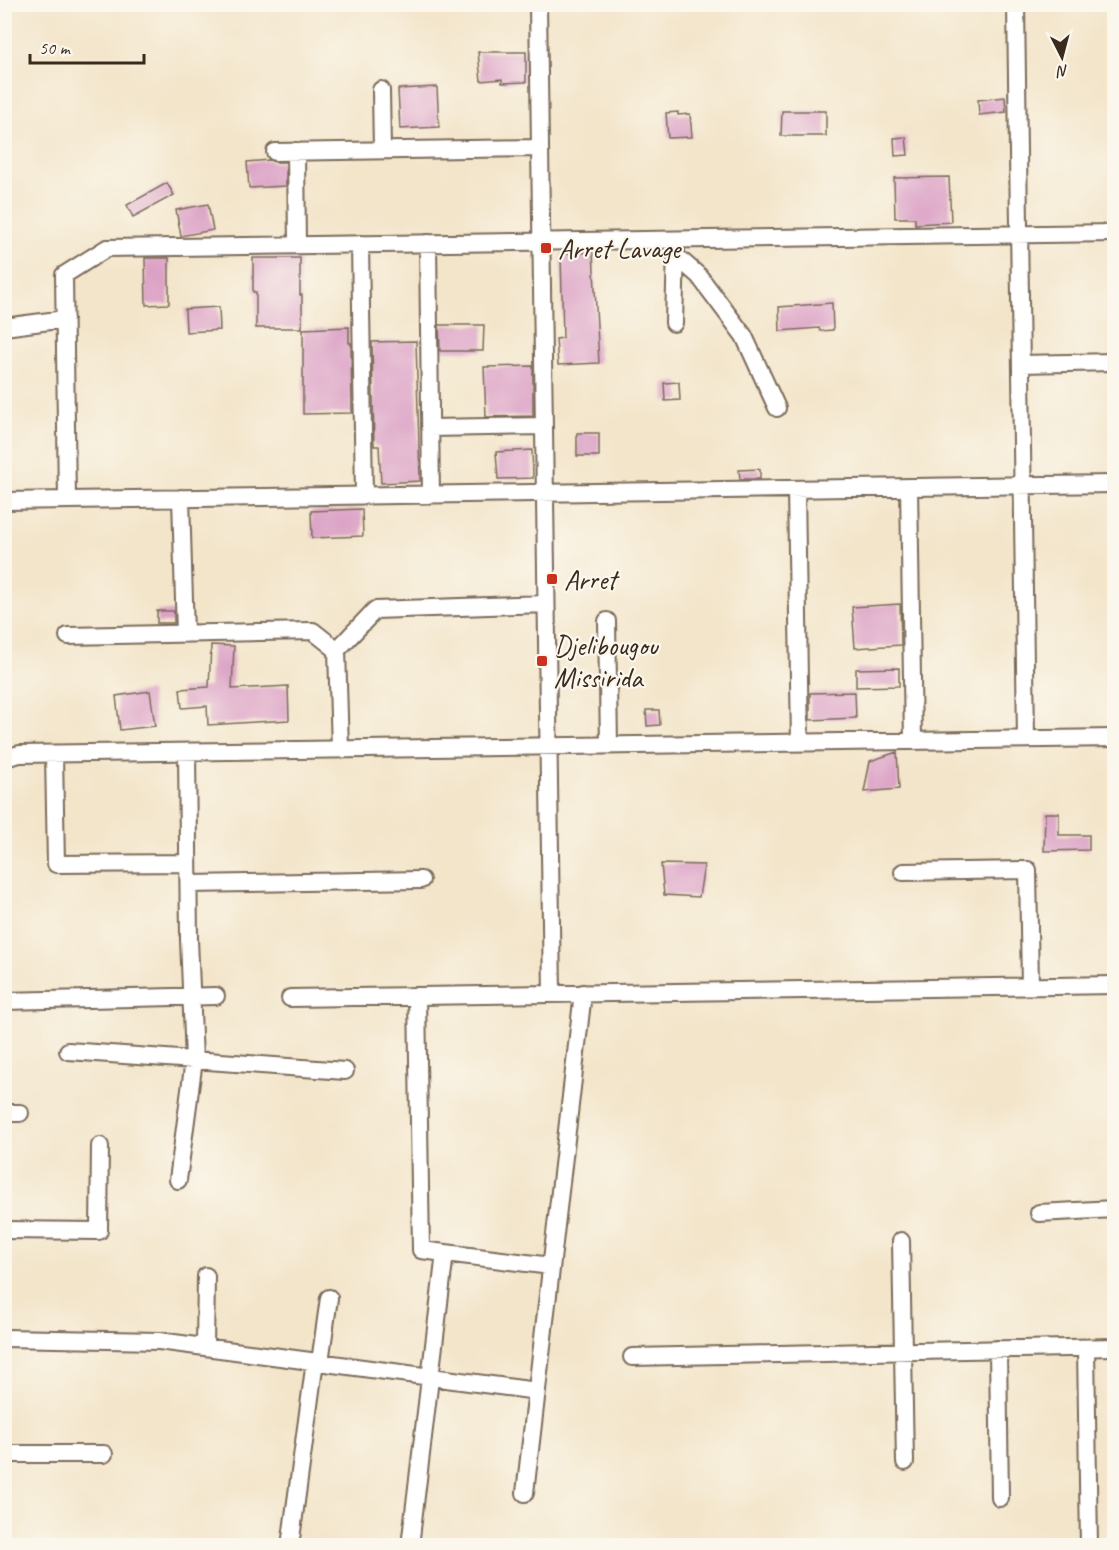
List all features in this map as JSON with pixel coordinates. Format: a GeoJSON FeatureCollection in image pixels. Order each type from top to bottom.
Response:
{"type":"FeatureCollection","features":[{"type":"Feature","properties":{"kind":"street"},"geometry":{"type":"LineString","coordinates":[[538,4],[552,994]]}},
{"type":"Feature","properties":{"kind":"street"},"geometry":{"type":"LineString","coordinates":[[1016,4],[1026,739]]}},
{"type":"Feature","properties":{"kind":"street"},"geometry":{"type":"LineString","coordinates":[[381,90],[382,150]]}},
{"type":"Feature","properties":{"kind":"street"},"geometry":{"type":"LineString","coordinates":[[275,152],[540,148]]}},
{"type":"Feature","properties":{"kind":"street"},"geometry":{"type":"LineString","coordinates":[[296,152],[297,245]]}},
{"type":"Feature","properties":{"kind":"street"},"geometry":{"type":"LineString","coordinates":[[67,500],[64,275],[107,248],[541,242],[676,247],[1020,234],[1114,233]]}},
{"type":"Feature","properties":{"kind":"street"},"geometry":{"type":"LineString","coordinates":[[428,243],[431,495]]}},
{"type":"Feature","properties":{"kind":"street"},"geometry":{"type":"LineString","coordinates":[[360,244],[364,495]]}},
{"type":"Feature","properties":{"kind":"street"},"geometry":{"type":"LineString","coordinates":[[674,323],[676,247]]}},
{"type":"Feature","properties":{"kind":"street"},"geometry":{"type":"LineString","coordinates":[[676,247],[744,336],[777,408]]}},
{"type":"Feature","properties":{"kind":"street"},"geometry":{"type":"LineString","coordinates":[[4,327],[65,319]]}},
{"type":"Feature","properties":{"kind":"street"},"geometry":{"type":"LineString","coordinates":[[1021,364],[1114,362]]}},
{"type":"Feature","properties":{"kind":"street"},"geometry":{"type":"LineString","coordinates":[[430,428],[544,426]]}},
{"type":"Feature","properties":{"kind":"street"},"geometry":{"type":"LineString","coordinates":[[4,501],[1114,484]]}},
{"type":"Feature","properties":{"kind":"street"},"geometry":{"type":"LineString","coordinates":[[909,487],[913,741]]}},
{"type":"Feature","properties":{"kind":"street"},"geometry":{"type":"LineString","coordinates":[[796,489],[800,742]]}},
{"type":"Feature","properties":{"kind":"street"},"geometry":{"type":"LineString","coordinates":[[181,498],[185,634]]}},
{"type":"Feature","properties":{"kind":"street"},"geometry":{"type":"LineString","coordinates":[[340,749],[337,650],[375,610],[546,604]]}},
{"type":"Feature","properties":{"kind":"street"},"geometry":{"type":"LineString","coordinates":[[608,621],[609,745]]}},
{"type":"Feature","properties":{"kind":"street"},"geometry":{"type":"LineString","coordinates":[[68,636],[313,631],[337,650]]}},
{"type":"Feature","properties":{"kind":"street"},"geometry":{"type":"LineString","coordinates":[[4,758],[20,754],[1114,738]]}},
{"type":"Feature","properties":{"kind":"street"},"geometry":{"type":"LineString","coordinates":[[178,1180],[194,1060],[187,752]]}},
{"type":"Feature","properties":{"kind":"street"},"geometry":{"type":"LineString","coordinates":[[54,754],[56,864],[188,863]]}},
{"type":"Feature","properties":{"kind":"street"},"geometry":{"type":"LineString","coordinates":[[903,872],[1028,870],[1030,987]]}},
{"type":"Feature","properties":{"kind":"street"},"geometry":{"type":"LineString","coordinates":[[189,884],[421,880]]}},
{"type":"Feature","properties":{"kind":"street"},"geometry":{"type":"LineString","coordinates":[[290,998],[1114,985]]}},
{"type":"Feature","properties":{"kind":"street"},"geometry":{"type":"LineString","coordinates":[[525,1493],[583,993]]}},
{"type":"Feature","properties":{"kind":"street"},"geometry":{"type":"LineString","coordinates":[[4,1001],[216,996]]}},
{"type":"Feature","properties":{"kind":"street"},"geometry":{"type":"LineString","coordinates":[[417,996],[421,1250],[551,1266]]}},
{"type":"Feature","properties":{"kind":"street"},"geometry":{"type":"LineString","coordinates":[[68,1052],[345,1071]]}},
{"type":"Feature","properties":{"kind":"street"},"geometry":{"type":"LineString","coordinates":[[4,1230],[99,1231],[100,1146]]}},
{"type":"Feature","properties":{"kind":"street"},"geometry":{"type":"LineString","coordinates":[[1039,1213],[1114,1209]]}},
{"type":"Feature","properties":{"kind":"street"},"geometry":{"type":"LineString","coordinates":[[901,1241],[905,1462]]}},
{"type":"Feature","properties":{"kind":"street"},"geometry":{"type":"LineString","coordinates":[[410,1545],[445,1253]]}},
{"type":"Feature","properties":{"kind":"street"},"geometry":{"type":"LineString","coordinates":[[205,1347],[206,1276]]}},
{"type":"Feature","properties":{"kind":"street"},"geometry":{"type":"LineString","coordinates":[[290,1545],[329,1298]]}},
{"type":"Feature","properties":{"kind":"street"},"geometry":{"type":"LineString","coordinates":[[4,1338],[159,1341],[537,1391]]}},
{"type":"Feature","properties":{"kind":"street"},"geometry":{"type":"LineString","coordinates":[[632,1357],[1114,1347]]}},
{"type":"Feature","properties":{"kind":"street"},"geometry":{"type":"LineString","coordinates":[[1086,1348],[1089,1545]]}},
{"type":"Feature","properties":{"kind":"street"},"geometry":{"type":"LineString","coordinates":[[998,1349],[1000,1498]]}},
{"type":"Feature","properties":{"kind":"street"},"geometry":{"type":"LineString","coordinates":[[4,1454],[104,1454]]}},
{"type":"Feature","properties":{"kind":"building"},"geometry":{"type":"Polygon","coordinates":[[[478,52],[526,52],[526,82],[502,83],[502,79],[481,81],[478,52]]]}},
{"type":"Feature","properties":{"kind":"building"},"geometry":{"type":"Polygon","coordinates":[[[437,87],[439,127],[400,129],[398,89],[437,87]]]}},
{"type":"Feature","properties":{"kind":"building"},"geometry":{"type":"Polygon","coordinates":[[[1005,97],[1006,112],[979,115],[978,100],[1005,97]]]}},
{"type":"Feature","properties":{"kind":"building"},"geometry":{"type":"Polygon","coordinates":[[[782,111],[826,111],[826,136],[781,136],[782,111]]]}},
{"type":"Feature","properties":{"kind":"building"},"geometry":{"type":"Polygon","coordinates":[[[678,112],[678,115],[690,114],[692,137],[668,138],[666,113],[678,112]]]}},
{"type":"Feature","properties":{"kind":"building"},"geometry":{"type":"Polygon","coordinates":[[[906,137],[908,155],[895,156],[894,138],[906,137]]]}},
{"type":"Feature","properties":{"kind":"building"},"geometry":{"type":"Polygon","coordinates":[[[269,160],[286,162],[286,186],[249,188],[247,162],[269,160]]]}},
{"type":"Feature","properties":{"kind":"building"},"geometry":{"type":"Polygon","coordinates":[[[949,177],[951,222],[915,224],[915,218],[895,218],[894,178],[949,177]]]}},
{"type":"Feature","properties":{"kind":"building"},"geometry":{"type":"Polygon","coordinates":[[[167,183],[174,195],[133,217],[127,205],[167,183]]]}},
{"type":"Feature","properties":{"kind":"building"},"geometry":{"type":"Polygon","coordinates":[[[208,204],[213,230],[181,236],[176,210],[208,204]]]}},
{"type":"Feature","properties":{"kind":"building"},"geometry":{"type":"Polygon","coordinates":[[[593,252],[599,363],[558,365],[556,339],[563,338],[561,254],[593,252]]]}},
{"type":"Feature","properties":{"kind":"building"},"geometry":{"type":"Polygon","coordinates":[[[145,258],[169,258],[169,304],[146,305],[145,258]]]}},
{"type":"Feature","properties":{"kind":"building"},"geometry":{"type":"Polygon","coordinates":[[[253,258],[300,258],[302,328],[256,328],[253,258]]]}},
{"type":"Feature","properties":{"kind":"building"},"geometry":{"type":"Polygon","coordinates":[[[832,303],[833,330],[820,331],[819,328],[780,331],[779,307],[832,303]]]}},
{"type":"Feature","properties":{"kind":"building"},"geometry":{"type":"Polygon","coordinates":[[[219,307],[220,330],[186,332],[185,309],[219,307]]]}},
{"type":"Feature","properties":{"kind":"building"},"geometry":{"type":"Polygon","coordinates":[[[439,325],[484,325],[483,351],[440,351],[439,325]]]}},
{"type":"Feature","properties":{"kind":"building"},"geometry":{"type":"Polygon","coordinates":[[[349,327],[352,413],[303,414],[303,329],[349,327]]]}},
{"type":"Feature","properties":{"kind":"building"},"geometry":{"type":"Polygon","coordinates":[[[416,341],[420,481],[381,483],[379,446],[374,446],[372,342],[416,341]]]}},
{"type":"Feature","properties":{"kind":"building"},"geometry":{"type":"Polygon","coordinates":[[[533,366],[533,416],[486,417],[484,367],[533,366]]]}},
{"type":"Feature","properties":{"kind":"building"},"geometry":{"type":"Polygon","coordinates":[[[679,382],[680,400],[665,401],[664,383],[679,382]]]}},
{"type":"Feature","properties":{"kind":"building"},"geometry":{"type":"Polygon","coordinates":[[[577,433],[599,433],[599,456],[577,456],[577,433]]]}},
{"type":"Feature","properties":{"kind":"building"},"geometry":{"type":"Polygon","coordinates":[[[532,450],[533,478],[498,479],[496,452],[532,450]]]}},
{"type":"Feature","properties":{"kind":"building"},"geometry":{"type":"Polygon","coordinates":[[[760,469],[760,479],[740,479],[739,470],[760,469]]]}},
{"type":"Feature","properties":{"kind":"building"},"geometry":{"type":"Polygon","coordinates":[[[362,509],[363,536],[312,538],[311,511],[362,509]]]}},
{"type":"Feature","properties":{"kind":"building"},"geometry":{"type":"Polygon","coordinates":[[[900,604],[901,645],[855,648],[852,607],[900,604]]]}},
{"type":"Feature","properties":{"kind":"building"},"geometry":{"type":"Polygon","coordinates":[[[157,611],[174,611],[174,623],[157,623],[157,611]]]}},
{"type":"Feature","properties":{"kind":"building"},"geometry":{"type":"Polygon","coordinates":[[[211,645],[234,646],[232,689],[288,686],[289,720],[208,725],[207,706],[182,708],[180,689],[209,687],[211,645]]]}},
{"type":"Feature","properties":{"kind":"building"},"geometry":{"type":"Polygon","coordinates":[[[899,668],[899,686],[856,687],[856,669],[899,668]]]}},
{"type":"Feature","properties":{"kind":"building"},"geometry":{"type":"Polygon","coordinates":[[[150,691],[155,726],[120,730],[116,696],[150,691]]]}},
{"type":"Feature","properties":{"kind":"building"},"geometry":{"type":"Polygon","coordinates":[[[855,692],[856,718],[810,720],[810,693],[855,692]]]}},
{"type":"Feature","properties":{"kind":"building"},"geometry":{"type":"Polygon","coordinates":[[[646,710],[659,710],[660,725],[647,726],[646,710]]]}},
{"type":"Feature","properties":{"kind":"building"},"geometry":{"type":"Polygon","coordinates":[[[897,752],[899,789],[864,792],[870,761],[897,752]]]}},
{"type":"Feature","properties":{"kind":"building"},"geometry":{"type":"Polygon","coordinates":[[[1045,813],[1059,813],[1059,835],[1089,835],[1089,850],[1044,851],[1045,813]]]}},
{"type":"Feature","properties":{"kind":"building"},"geometry":{"type":"Polygon","coordinates":[[[661,864],[704,865],[699,897],[664,895],[661,864]]]}},
{"type":"Feature","properties":{"kind":"place","name":"Arret Lavage"},"geometry":{"type":"Point","coordinates":[546,248]}},
{"type":"Feature","properties":{"kind":"place","name":"Arret"},"geometry":{"type":"Point","coordinates":[552,579]}},
{"type":"Feature","properties":{"kind":"place","name":"Djelibougou Missirida"},"geometry":{"type":"Point","coordinates":[542,661]}}]}
